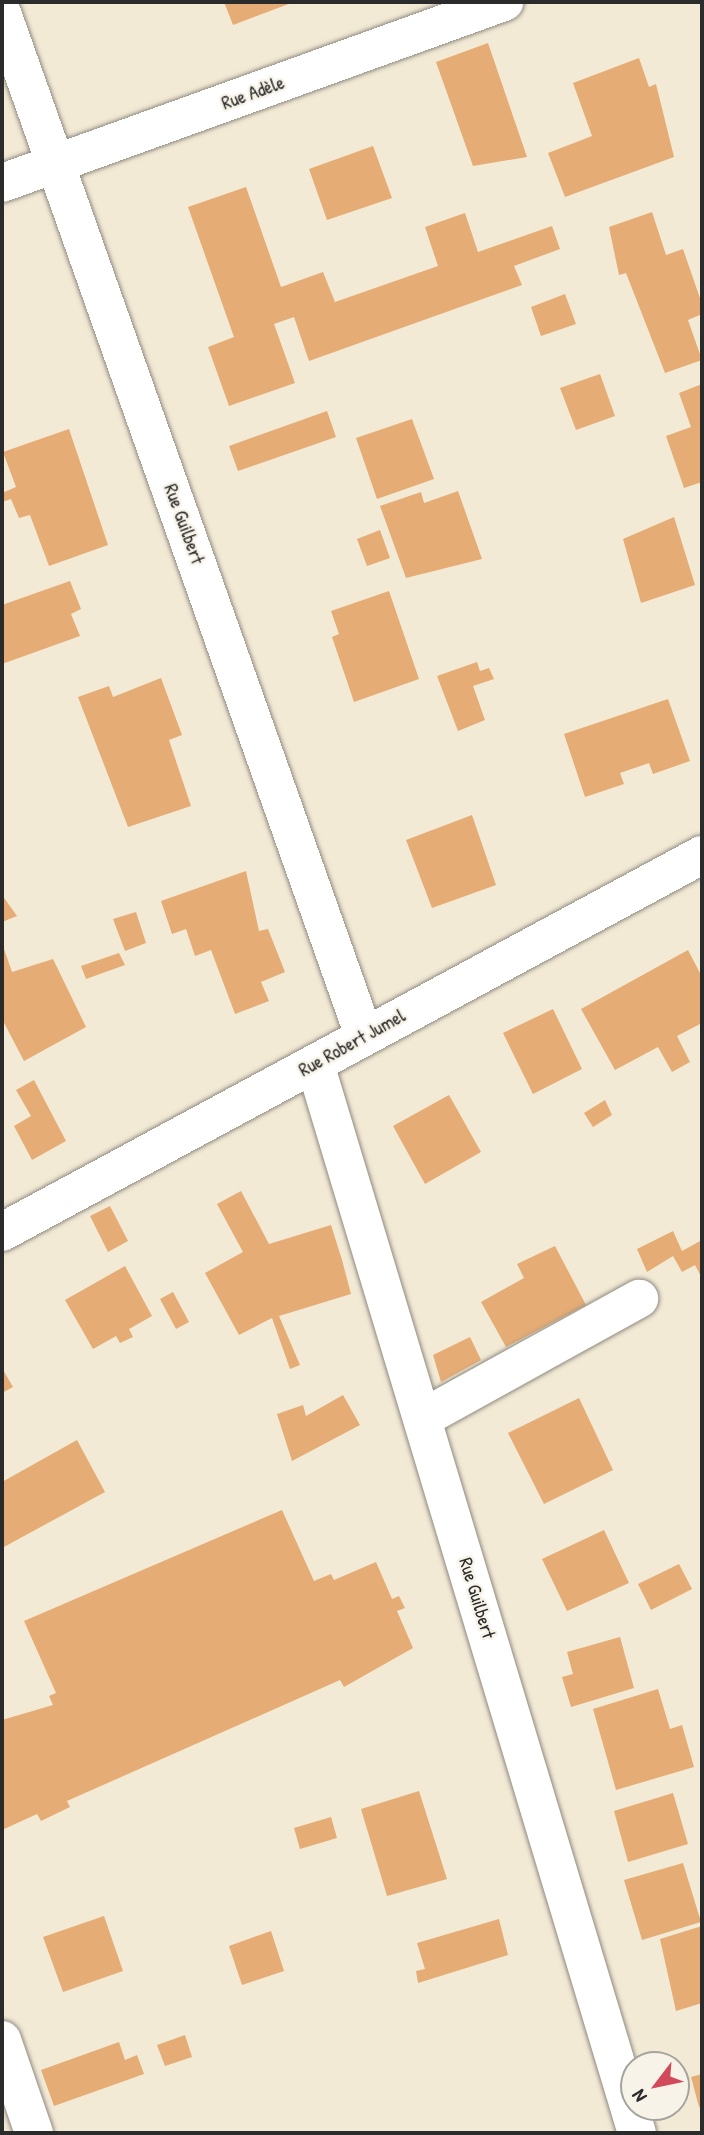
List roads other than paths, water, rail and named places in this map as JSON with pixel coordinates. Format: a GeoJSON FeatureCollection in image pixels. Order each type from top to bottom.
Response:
{"type":"FeatureCollection","features":[{"type":"Feature","properties":{"kind":"street","name":"Rue Adèle"},"geometry":{"type":"LineString","coordinates":[[2,183],[505,2]]}},
{"type":"Feature","properties":{"kind":"street","name":"Rue Guilbert"},"geometry":{"type":"LineString","coordinates":[[2,13],[364,1036]]}},
{"type":"Feature","properties":{"kind":"street","name":"Rue Robert Jumel"},"geometry":{"type":"LineString","coordinates":[[2,1232],[702,855]]}},
{"type":"Feature","properties":{"kind":"street","name":"Rue Guilbert"},"geometry":{"type":"LineString","coordinates":[[315,1064],[637,2133]]}},
{"type":"Feature","properties":{"kind":"street"},"geometry":{"type":"LineString","coordinates":[[423,1418],[639,1299]]}},
{"type":"Feature","properties":{"kind":"street"},"geometry":{"type":"LineString","coordinates":[[2,2040],[34,2133]]}}]}
